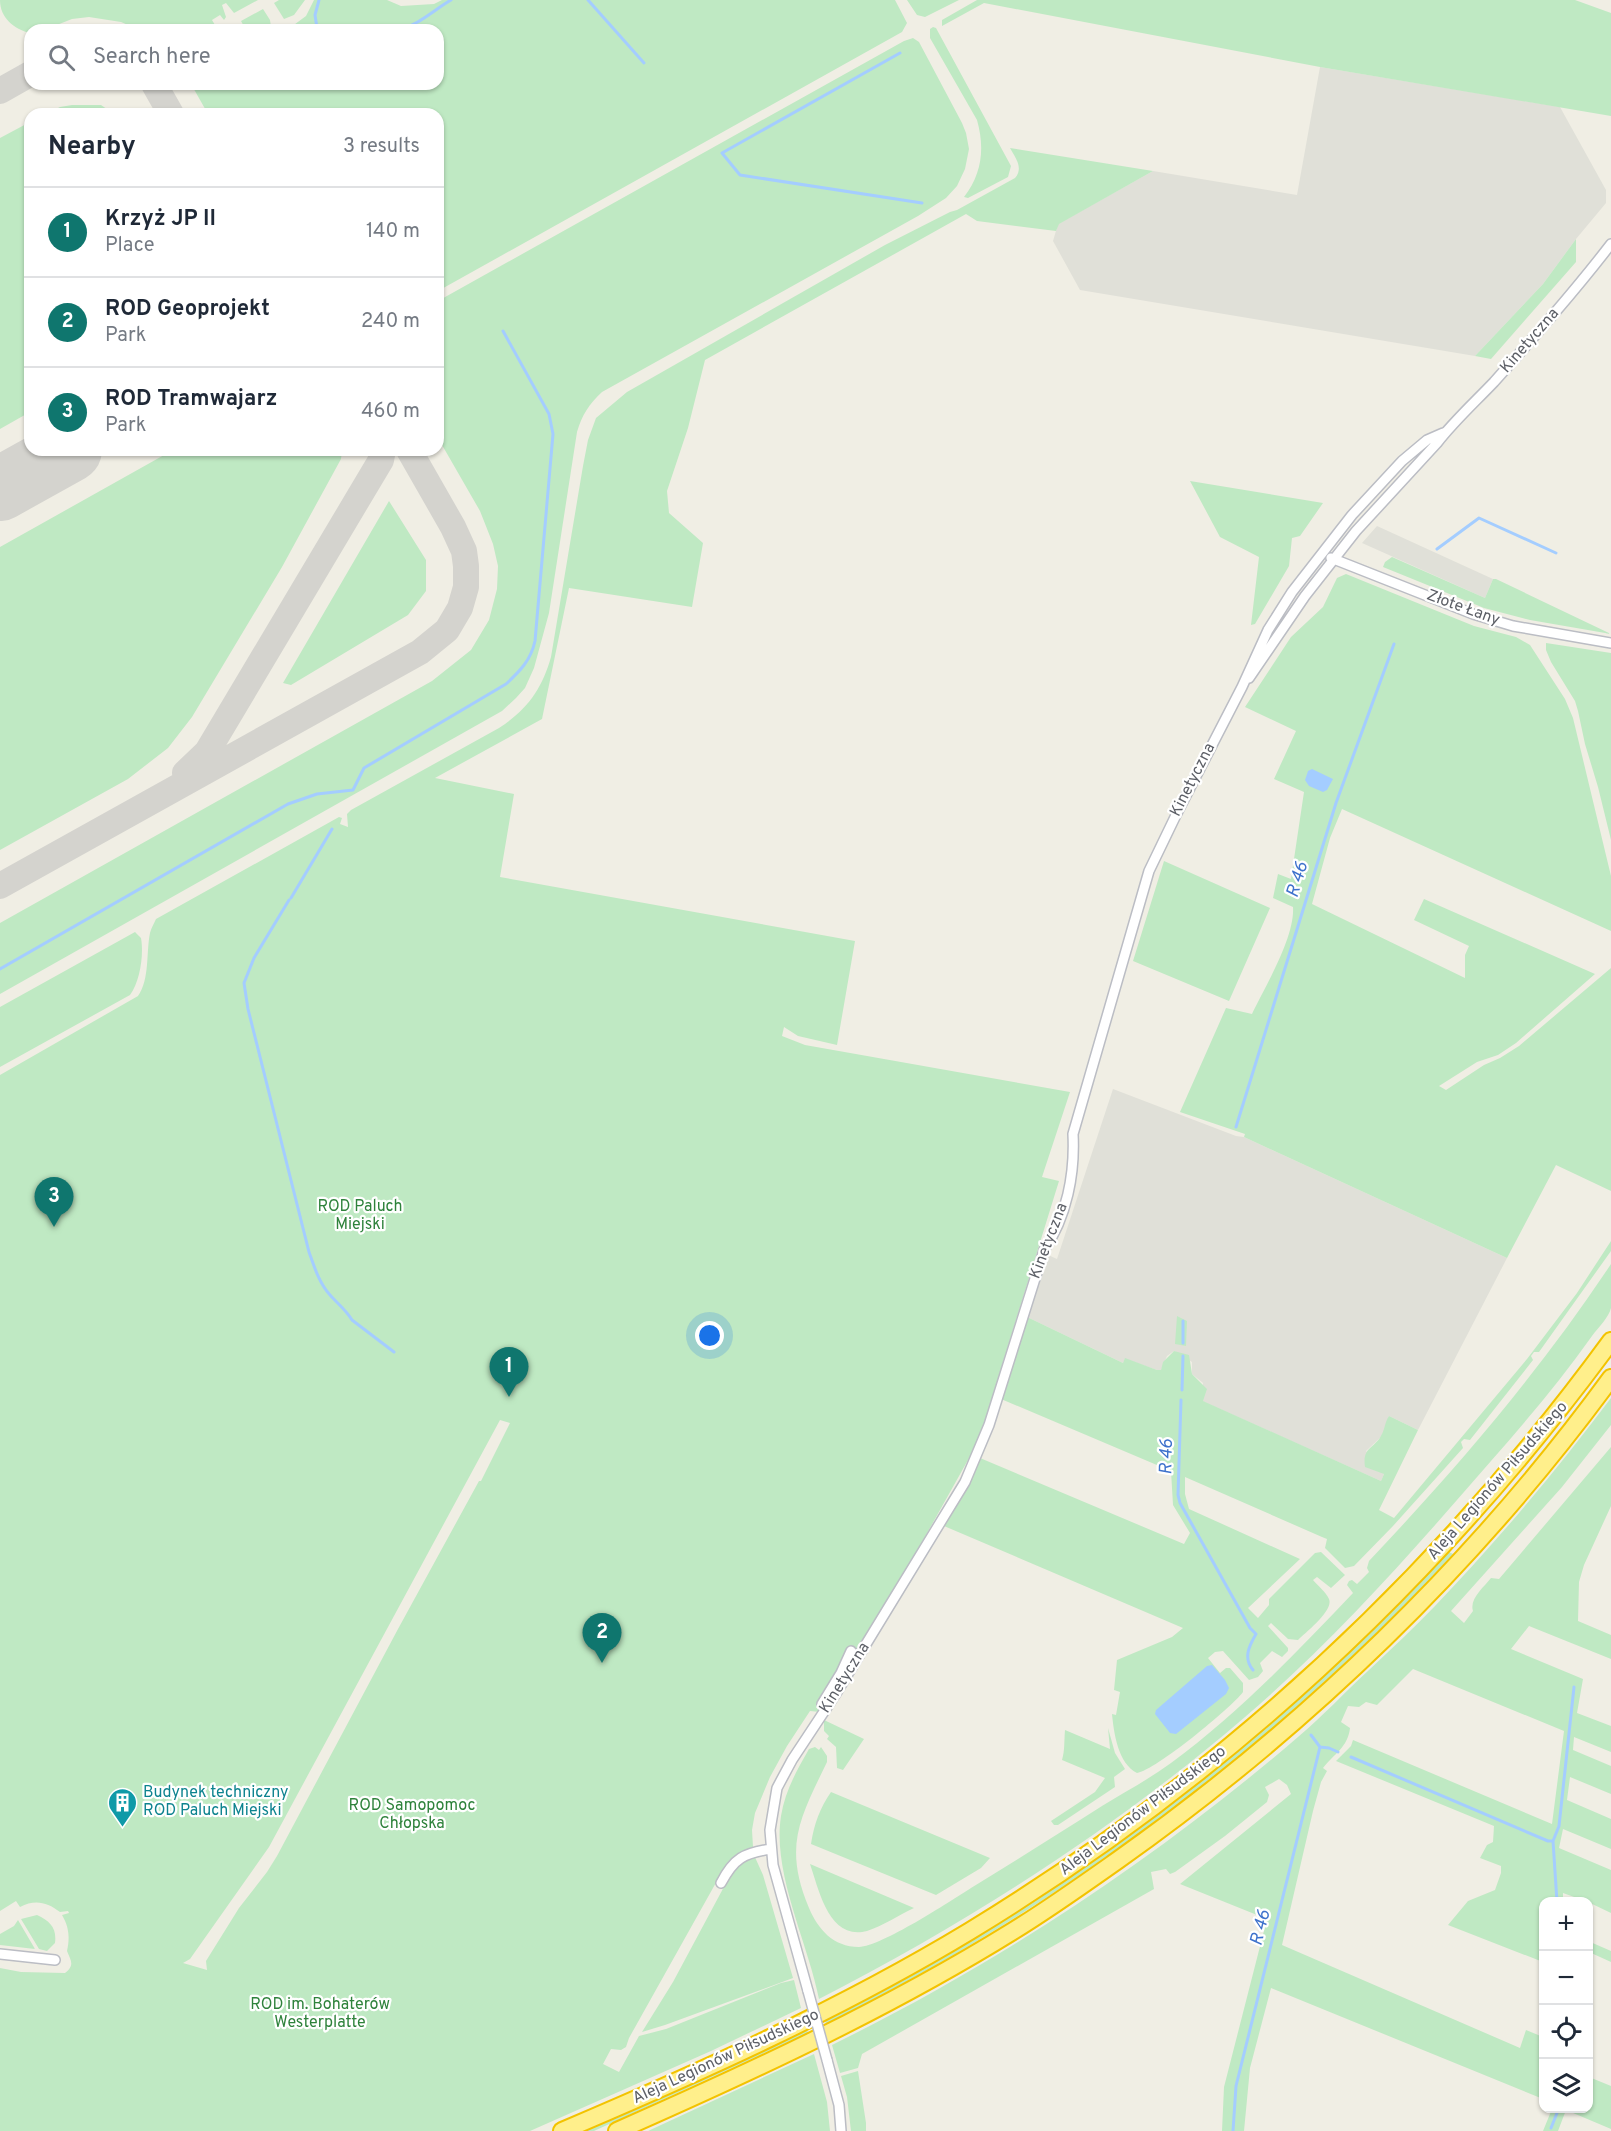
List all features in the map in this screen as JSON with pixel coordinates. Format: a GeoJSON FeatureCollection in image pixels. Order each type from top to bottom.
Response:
{"type":"FeatureCollection","features":[{"type":"Feature","properties":{"kind":"highway","name":"Aleja Legionów Piłsudskiego"},"geometry":{"type":"LineString","coordinates":[[562,2131],[739,2052],[834,2006],[912,1964],[1024,1897],[1209,1765],[1339,1651],[1432,1559],[1526,1451],[1611,1341]]}},
{"type":"Feature","properties":{"kind":"highway","name":"Aleja Legionów Piłsudskiego"},"geometry":{"type":"LineString","coordinates":[[617,2131],[787,2054],[954,1966],[1063,1898],[1163,1828],[1258,1753],[1317,1701],[1449,1575],[1531,1480],[1611,1378]]}},
{"type":"Feature","properties":{"kind":"street","name":"Kinetyczna"},"geometry":{"type":"LineString","coordinates":[[1242,687],[1305,596],[1370,515],[1437,443],[1443,433],[1487,390],[1611,244]]}},
{"type":"Feature","properties":{"kind":"street","name":"Kinetyczna"},"geometry":{"type":"LineString","coordinates":[[788,1767],[835,1695],[959,1492],[989,1425],[1044,1250],[1053,1237],[1061,1217],[1073,1161],[1073,1134],[1143,888],[1172,823],[1280,608],[1352,515],[1402,461],[1427,440],[1443,433]]}},
{"type":"Feature","properties":{"kind":"street","name":"Złote Łany"},"geometry":{"type":"LineString","coordinates":[[1320,555],[1473,614],[1503,623],[1611,643]]}},
{"type":"Feature","properties":{"kind":"street","name":"Kinetyczna"},"geometry":{"type":"LineString","coordinates":[[842,2131],[839,2105],[776,1878],[770,1830],[777,1788],[800,1741],[841,1674],[851,1651]]}},
{"type":"Feature","properties":{"kind":"street"},"geometry":{"type":"LineString","coordinates":[[721,1883],[741,1856],[771,1849]]}},
{"type":"Feature","properties":{"kind":"street"},"geometry":{"type":"LineString","coordinates":[[0,1954],[56,1960]]}},
{"type":"Feature","properties":{"kind":"shaded area"},"geometry":{"type":"Polygon","coordinates":[[[1320,67],[1560,107],[1606,190],[1606,203],[1543,284],[1475,356],[1080,290],[1053,241],[1058,224],[1153,171],[1297,195],[1320,67]]]}},
{"type":"Feature","properties":{"kind":"shaded area"},"geometry":{"type":"Polygon","coordinates":[[[1377,526],[1493,579],[1485,598],[1362,543],[1377,526]]]}},
{"type":"Feature","properties":{"kind":"shaded area"},"geometry":{"type":"Polygon","coordinates":[[[1113,1089],[1236,1136],[1244,1137],[1507,1258],[1418,1430],[1389,1416],[1382,1436],[1366,1451],[1384,1474],[1381,1481],[1202,1401],[1203,1383],[1192,1374],[1192,1362],[1174,1351],[1167,1356],[1161,1370],[1125,1359],[1123,1363],[1025,1316],[1046,1254],[1057,1259],[1113,1089]]]}},
{"type":"Feature","properties":{"kind":"green space"},"geometry":{"type":"Polygon","coordinates":[[[0,0],[258,0],[234,13],[226,3],[222,5],[226,17],[224,20],[220,15],[212,20],[214,24],[126,24],[89,17],[72,19],[59,24],[24,24],[24,31],[9,22],[0,0]]]}},
{"type":"Feature","properties":{"kind":"green space"},"geometry":{"type":"Polygon","coordinates":[[[279,0],[305,0],[294,15],[284,19],[274,3],[279,0]]]}},
{"type":"Feature","properties":{"kind":"green space"},"geometry":{"type":"Polygon","coordinates":[[[314,0],[387,0],[401,6],[434,4],[442,0],[895,0],[907,23],[902,32],[444,288],[444,108],[205,108],[194,90],[444,90],[444,24],[295,24],[306,16],[314,0]]]}},
{"type":"Feature","properties":{"kind":"green space"},"geometry":{"type":"Polygon","coordinates":[[[907,0],[959,0],[925,17],[917,15],[907,0]]]}},
{"type":"Feature","properties":{"kind":"green space"},"geometry":{"type":"Polygon","coordinates":[[[977,0],[1575,0],[1611,13],[1611,116],[1320,67],[984,3],[942,26],[942,20],[977,0]]]}},
{"type":"Feature","properties":{"kind":"green space"},"geometry":{"type":"Polygon","coordinates":[[[263,9],[271,24],[243,24],[241,21],[263,9]]]}},
{"type":"Feature","properties":{"kind":"green space"},"geometry":{"type":"Polygon","coordinates":[[[936,28],[1011,166],[1008,177],[968,198],[964,197],[975,179],[980,160],[981,141],[977,120],[930,38],[930,29],[936,28]]]}},
{"type":"Feature","properties":{"kind":"green space"},"geometry":{"type":"Polygon","coordinates":[[[913,38],[919,42],[966,133],[969,149],[965,169],[957,186],[946,198],[918,216],[602,392],[593,401],[577,432],[549,613],[534,668],[525,688],[516,698],[502,711],[0,994],[0,923],[432,681],[471,650],[489,620],[497,589],[498,566],[493,544],[480,511],[444,448],[444,298],[913,38]]]}},
{"type":"Feature","properties":{"kind":"green space"},"geometry":{"type":"Polygon","coordinates":[[[101,105],[105,108],[58,108],[101,105]]]}},
{"type":"Feature","properties":{"kind":"green space"},"geometry":{"type":"Polygon","coordinates":[[[24,125],[24,415],[0,429],[0,138],[24,125]]]}},
{"type":"Feature","properties":{"kind":"green space"},"geometry":{"type":"Polygon","coordinates":[[[1010,148],[1153,171],[1059,224],[1056,231],[977,221],[966,214],[705,360],[688,428],[667,491],[669,513],[703,543],[692,607],[569,588],[542,719],[435,778],[514,794],[500,877],[855,941],[837,1045],[798,1036],[784,1027],[782,1036],[805,1045],[1070,1092],[1042,1177],[1059,1181],[982,1430],[973,1451],[893,1594],[820,1712],[810,1711],[787,1746],[770,1777],[755,1813],[752,1830],[753,1847],[727,1863],[626,2047],[621,2050],[611,2049],[603,2064],[619,2072],[639,2036],[666,2029],[781,1983],[794,1980],[801,2008],[711,2051],[530,2131],[0,2131],[0,1968],[21,1972],[65,1973],[71,1963],[67,1951],[69,1937],[62,1915],[69,1913],[68,1911],[60,1912],[41,1903],[31,1903],[20,1907],[16,1901],[0,1911],[0,1075],[138,996],[144,982],[150,933],[156,919],[339,817],[342,818],[340,824],[348,827],[347,814],[351,810],[499,728],[518,714],[538,689],[551,657],[583,466],[588,440],[596,418],[627,392],[885,245],[957,210],[1015,178],[1019,166],[1010,148]],[[500,1420],[269,1847],[190,1959],[183,1963],[207,1970],[206,1961],[239,1908],[277,1856],[398,1629],[481,1481],[510,1423],[500,1420]]]}},
{"type":"Feature","properties":{"kind":"green space"},"geometry":{"type":"Polygon","coordinates":[[[1576,239],[1576,262],[1491,359],[1475,356],[1543,284],[1576,239]]]}},
{"type":"Feature","properties":{"kind":"green space"},"geometry":{"type":"Polygon","coordinates":[[[162,456],[341,456],[282,567],[192,717],[168,748],[128,779],[0,850],[0,547],[162,456]]]}},
{"type":"Feature","properties":{"kind":"green space"},"geometry":{"type":"Polygon","coordinates":[[[1190,481],[1323,503],[1300,536],[1292,538],[1289,566],[1255,624],[1251,625],[1259,557],[1220,537],[1190,481]]]}},
{"type":"Feature","properties":{"kind":"green space"},"geometry":{"type":"Polygon","coordinates":[[[389,501],[426,560],[426,591],[408,615],[291,685],[283,683],[389,501]]]}},
{"type":"Feature","properties":{"kind":"green space"},"geometry":{"type":"Polygon","coordinates":[[[1392,557],[1485,598],[1493,579],[1496,579],[1611,634],[1530,620],[1484,608],[1383,567],[1385,562],[1392,557]]]}},
{"type":"Feature","properties":{"kind":"green space"},"geometry":{"type":"Polygon","coordinates":[[[1346,574],[1474,626],[1516,637],[1530,645],[1565,699],[1573,718],[1611,876],[1611,931],[1342,809],[1330,838],[1312,904],[1465,978],[1465,955],[1469,946],[1414,920],[1424,899],[1595,974],[1516,1043],[1498,1055],[1477,1062],[1439,1086],[1446,1090],[1519,1046],[1611,968],[1611,1191],[1556,1165],[1507,1258],[1244,1137],[1245,1134],[1180,1112],[1226,1008],[1252,1014],[1278,962],[1292,919],[1293,907],[1273,898],[1278,874],[1291,879],[1304,792],[1274,779],[1296,731],[1245,707],[1291,637],[1323,607],[1337,578],[1346,574]]]}},
{"type":"Feature","properties":{"kind":"green space"},"geometry":{"type":"Polygon","coordinates":[[[1546,643],[1611,653],[1611,840],[1575,701],[1551,662],[1546,643]]]}},
{"type":"Feature","properties":{"kind":"green space"},"geometry":{"type":"Polygon","coordinates":[[[1164,861],[1270,908],[1229,1001],[1133,961],[1164,861]]]}},
{"type":"Feature","properties":{"kind":"green space"},"geometry":{"type":"Polygon","coordinates":[[[135,932],[141,938],[141,960],[139,975],[130,995],[0,1067],[0,1007],[135,932]]]}},
{"type":"Feature","properties":{"kind":"green space"},"geometry":{"type":"Polygon","coordinates":[[[1611,1241],[1611,1251],[1539,1352],[1534,1352],[1531,1356],[1533,1360],[1470,1440],[1464,1439],[1461,1442],[1463,1448],[1354,1566],[1345,1568],[1325,1548],[1327,1539],[1185,1477],[1185,1494],[1189,1509],[1300,1559],[1248,1608],[1258,1618],[1269,1605],[1269,1599],[1315,1553],[1321,1552],[1345,1575],[1331,1588],[1317,1577],[1313,1580],[1326,1594],[1329,1604],[1323,1615],[1298,1640],[1288,1639],[1271,1623],[1268,1626],[1288,1648],[1288,1651],[1282,1657],[1272,1651],[1260,1663],[1263,1671],[1258,1677],[1249,1680],[1223,1651],[1215,1652],[1208,1658],[1220,1673],[1230,1668],[1243,1683],[1243,1692],[1193,1737],[1147,1769],[1137,1773],[1125,1762],[1118,1747],[1112,1714],[1116,1715],[1120,1692],[1114,1690],[1117,1660],[1172,1637],[1183,1628],[944,1526],[980,1458],[1184,1544],[1190,1533],[1173,1505],[1171,1471],[1001,1399],[1025,1316],[1123,1363],[1125,1358],[1161,1370],[1163,1362],[1174,1351],[1189,1355],[1192,1374],[1207,1389],[1203,1401],[1381,1481],[1384,1474],[1365,1467],[1365,1455],[1379,1439],[1389,1416],[1418,1430],[1379,1510],[1394,1518],[1527,1359],[1577,1293],[1611,1241]]]}},
{"type":"Feature","properties":{"kind":"green space"},"geometry":{"type":"Polygon","coordinates":[[[1611,1264],[1610,1311],[1556,1384],[1403,1561],[1342,1626],[1278,1688],[1196,1758],[1093,1835],[1040,1871],[931,1938],[819,1999],[786,1884],[780,1838],[785,1798],[809,1749],[815,1747],[819,1750],[821,1747],[827,1756],[827,1762],[809,1800],[798,1833],[797,1867],[801,1886],[809,1908],[822,1930],[841,1944],[859,1947],[870,1945],[932,1913],[1171,1763],[1243,1703],[1353,1593],[1347,1585],[1349,1581],[1352,1580],[1357,1584],[1369,1572],[1367,1568],[1369,1561],[1496,1418],[1556,1342],[1611,1264]]]}},
{"type":"Feature","properties":{"kind":"green space"},"geometry":{"type":"Polygon","coordinates":[[[1177,1316],[1187,1321],[1186,1346],[1175,1344],[1177,1316]]]}},
{"type":"Feature","properties":{"kind":"green space"},"geometry":{"type":"Polygon","coordinates":[[[1611,1398],[1611,1425],[1562,1487],[1451,1611],[1464,1623],[1473,1611],[1473,1602],[1481,1589],[1491,1578],[1499,1579],[1611,1447],[1611,1506],[1584,1565],[1579,1582],[1578,1621],[1611,1635],[1611,1659],[1529,1626],[1511,1649],[1583,1679],[1577,1713],[1611,1726],[1611,1752],[1574,1737],[1573,1750],[1611,1766],[1611,1794],[1570,1777],[1567,1800],[1611,1819],[1611,1849],[1563,1829],[1559,1848],[1611,1870],[1611,1913],[1593,1904],[1593,1897],[1574,1897],[1563,1893],[1563,1897],[1539,1897],[1539,1960],[1448,1925],[1468,1901],[1495,1890],[1501,1866],[1480,1858],[1487,1845],[1493,1842],[1494,1826],[1336,1761],[1351,1746],[1353,1740],[1552,1824],[1564,1731],[1413,1669],[1377,1705],[1366,1702],[1359,1707],[1348,1706],[1341,1722],[1350,1728],[1349,1735],[1323,1768],[1327,1771],[1321,1782],[1313,1811],[1282,1945],[1520,2048],[1526,2030],[1539,2035],[1539,2097],[1271,1988],[1250,2068],[1244,2131],[1222,2131],[1224,2087],[1267,1919],[1180,1884],[1291,1794],[1287,1785],[1279,1779],[1265,1787],[1269,1795],[1267,1802],[1225,1836],[1175,1872],[1170,1874],[1166,1869],[1151,1872],[1154,1889],[862,2054],[858,2068],[840,2073],[832,2045],[956,1979],[1075,1906],[1189,1825],[1307,1729],[1419,1622],[1458,1581],[1570,1452],[1611,1398]]]}},
{"type":"Feature","properties":{"kind":"green space"},"geometry":{"type":"Polygon","coordinates":[[[1449,1552],[1453,1554],[1346,1662],[1289,1714],[1171,1810],[1046,1898],[982,1938],[826,2024],[825,2021],[934,1962],[1039,1898],[1190,1790],[1293,1704],[1373,1629],[1449,1552]]]}},
{"type":"Feature","properties":{"kind":"green space"},"geometry":{"type":"Polygon","coordinates":[[[824,1720],[864,1739],[843,1770],[837,1768],[836,1747],[827,1739],[829,1736],[824,1731],[824,1720]]]}},
{"type":"Feature","properties":{"kind":"green space"},"geometry":{"type":"Polygon","coordinates":[[[1108,1728],[1115,1753],[1125,1769],[1114,1777],[1115,1787],[1058,1825],[1054,1825],[1051,1821],[1095,1792],[1105,1778],[1062,1760],[1065,1730],[1110,1749],[1108,1728]]]}},
{"type":"Feature","properties":{"kind":"green space"},"geometry":{"type":"Polygon","coordinates":[[[831,1792],[990,1858],[981,1868],[936,1895],[811,1844],[818,1816],[831,1792]]]}},
{"type":"Feature","properties":{"kind":"green space"},"geometry":{"type":"Polygon","coordinates":[[[754,1855],[763,1875],[793,1978],[642,2032],[673,1982],[733,1870],[738,1864],[754,1855]]]}},
{"type":"Feature","properties":{"kind":"green space"},"geometry":{"type":"Polygon","coordinates":[[[810,1864],[914,1908],[867,1931],[854,1932],[843,1928],[828,1911],[810,1864]]]}},
{"type":"Feature","properties":{"kind":"green space"},"geometry":{"type":"Polygon","coordinates":[[[37,1915],[46,1920],[54,1929],[55,1943],[47,1951],[39,1949],[21,1919],[37,1915]]]}},
{"type":"Feature","properties":{"kind":"green space"},"geometry":{"type":"Polygon","coordinates":[[[18,1920],[35,1949],[0,1945],[0,1934],[14,1926],[18,1920]]]}},
{"type":"Feature","properties":{"kind":"green space"},"geometry":{"type":"Polygon","coordinates":[[[1593,1943],[1611,1951],[1611,1962],[1593,1954],[1593,1943]]]}},
{"type":"Feature","properties":{"kind":"green space"},"geometry":{"type":"Polygon","coordinates":[[[807,2029],[808,2033],[594,2131],[584,2131],[807,2029]]]}},
{"type":"Feature","properties":{"kind":"green space"},"geometry":{"type":"Polygon","coordinates":[[[814,2054],[827,2102],[830,2131],[648,2131],[814,2054]]]}},
{"type":"Feature","properties":{"kind":"green space"},"geometry":{"type":"Polygon","coordinates":[[[858,2071],[866,2131],[851,2131],[847,2097],[841,2076],[858,2071]]]}},
{"type":"Feature","properties":{"kind":"green space"},"geometry":{"type":"Polygon","coordinates":[[[1593,2079],[1611,2086],[1611,2129],[1573,2113],[1593,2113],[1593,2079]]]}},
{"type":"Feature","properties":{"kind":"green space"},"geometry":{"type":"Polygon","coordinates":[[[1550,2113],[1565,2113],[1558,2131],[1543,2131],[1550,2113]]]}},
{"type":"Feature","properties":{"kind":"water"},"geometry":{"type":"Polygon","coordinates":[[[1312,769],[1333,779],[1327,790],[1323,792],[1309,786],[1305,780],[1308,771],[1312,769]]]}},
{"type":"Feature","properties":{"kind":"water"},"geometry":{"type":"Polygon","coordinates":[[[1212,1665],[1229,1688],[1226,1694],[1176,1734],[1170,1733],[1155,1714],[1156,1710],[1207,1666],[1212,1665]]]}},
{"type":"Feature","properties":{"kind":"waterway"},"geometry":{"type":"LineString","coordinates":[[316,24],[315,15],[319,0]]}},
{"type":"Feature","properties":{"kind":"waterway"},"geometry":{"type":"LineString","coordinates":[[413,24],[451,0]]}},
{"type":"Feature","properties":{"kind":"waterway"},"geometry":{"type":"LineString","coordinates":[[588,0],[644,63]]}},
{"type":"Feature","properties":{"kind":"waterway"},"geometry":{"type":"LineString","coordinates":[[900,53],[722,153],[740,175],[922,203]]}},
{"type":"Feature","properties":{"kind":"waterway"},"geometry":{"type":"LineString","coordinates":[[0,969],[288,804],[317,794],[353,790],[364,768],[506,684],[524,665],[535,641],[553,434],[549,414],[503,331]]}},
{"type":"Feature","properties":{"kind":"waterway"},"geometry":{"type":"LineString","coordinates":[[1437,549],[1479,518],[1556,553]]}},
{"type":"Feature","properties":{"kind":"waterway","name":"R 46"},"geometry":{"type":"LineString","coordinates":[[1236,1127],[1336,803],[1394,644]]}},
{"type":"Feature","properties":{"kind":"waterway"},"geometry":{"type":"LineString","coordinates":[[291,898],[332,829]]}},
{"type":"Feature","properties":{"kind":"waterway"},"geometry":{"type":"LineString","coordinates":[[289,900],[254,958],[244,983],[248,1009],[309,1252],[317,1274],[326,1290],[352,1320],[394,1352]]}},
{"type":"Feature","properties":{"kind":"waterway","name":"R 46"},"geometry":{"type":"LineString","coordinates":[[1183,1321],[1183,1343]]}},
{"type":"Feature","properties":{"kind":"waterway","name":"R 46"},"geometry":{"type":"LineString","coordinates":[[1182,1390],[1183,1356]]}},
{"type":"Feature","properties":{"kind":"waterway","name":"R 46"},"geometry":{"type":"LineString","coordinates":[[1181,1400],[1178,1495],[1180,1503],[1250,1628],[1256,1634],[1248,1656],[1253,1670]]}},
{"type":"Feature","properties":{"kind":"waterway"},"geometry":{"type":"LineString","coordinates":[[1553,1841],[1559,1826],[1574,1687]]}},
{"type":"Feature","properties":{"kind":"waterway","name":"R 46"},"geometry":{"type":"LineString","coordinates":[[1311,1735],[1320,1747]]}},
{"type":"Feature","properties":{"kind":"waterway"},"geometry":{"type":"LineString","coordinates":[[1320,1747],[1338,1752]]}},
{"type":"Feature","properties":{"kind":"waterway","name":"R 46"},"geometry":{"type":"LineString","coordinates":[[1233,2131],[1236,2086],[1320,1747]]}},
{"type":"Feature","properties":{"kind":"waterway"},"geometry":{"type":"LineString","coordinates":[[1351,1757],[1548,1841],[1553,1841],[1557,1897]]}},
{"type":"Feature","properties":{"kind":"waterway"},"geometry":{"type":"LineString","coordinates":[[1551,2128],[1557,2113]]}},
{"type":"Feature","properties":{"kind":"taxiway"},"geometry":{"type":"LineString","coordinates":[[0,91],[24,77]]}},
{"type":"Feature","properties":{"kind":"taxiway"},"geometry":{"type":"LineString","coordinates":[[157,90],[168,108]]}},
{"type":"Feature","properties":{"kind":"taxiway"},"geometry":{"type":"LineString","coordinates":[[185,773],[207,752],[382,456]]}},
{"type":"Feature","properties":{"kind":"taxiway"},"geometry":{"type":"LineString","coordinates":[[0,886],[420,652],[447,630],[460,608],[466,587],[464,551],[412,456]]}},
{"type":"Feature","properties":{"kind":"runway"},"geometry":{"type":"LineString","coordinates":[[0,489],[59,456]]}},
{"type":"Feature","properties":{"kind":"place","name":"ROD Tramwajarz"},"geometry":{"type":"Point","coordinates":[54,1227]}},
{"type":"Feature","properties":{"kind":"place","name":"Krzyż JP II"},"geometry":{"type":"Point","coordinates":[509,1397]}},
{"type":"Feature","properties":{"kind":"place","name":"ROD Geoprojekt"},"geometry":{"type":"Point","coordinates":[602,1663]}},
{"type":"Feature","properties":{"kind":"place","name":"Budynek techniczny ROD Paluch Miejski"},"geometry":{"type":"Point","coordinates":[122,1828]}},
{"type":"Feature","properties":{"kind":"park label","name":"ROD Paluch Miejski"},"geometry":{"type":"Point","coordinates":[360,1216]}},
{"type":"Feature","properties":{"kind":"park label","name":"ROD Samopomoc Chłopska"},"geometry":{"type":"Point","coordinates":[412,1815]}},
{"type":"Feature","properties":{"kind":"park label","name":"ROD im. Bohaterów Westerplatte"},"geometry":{"type":"Point","coordinates":[320,2014]}}]}
